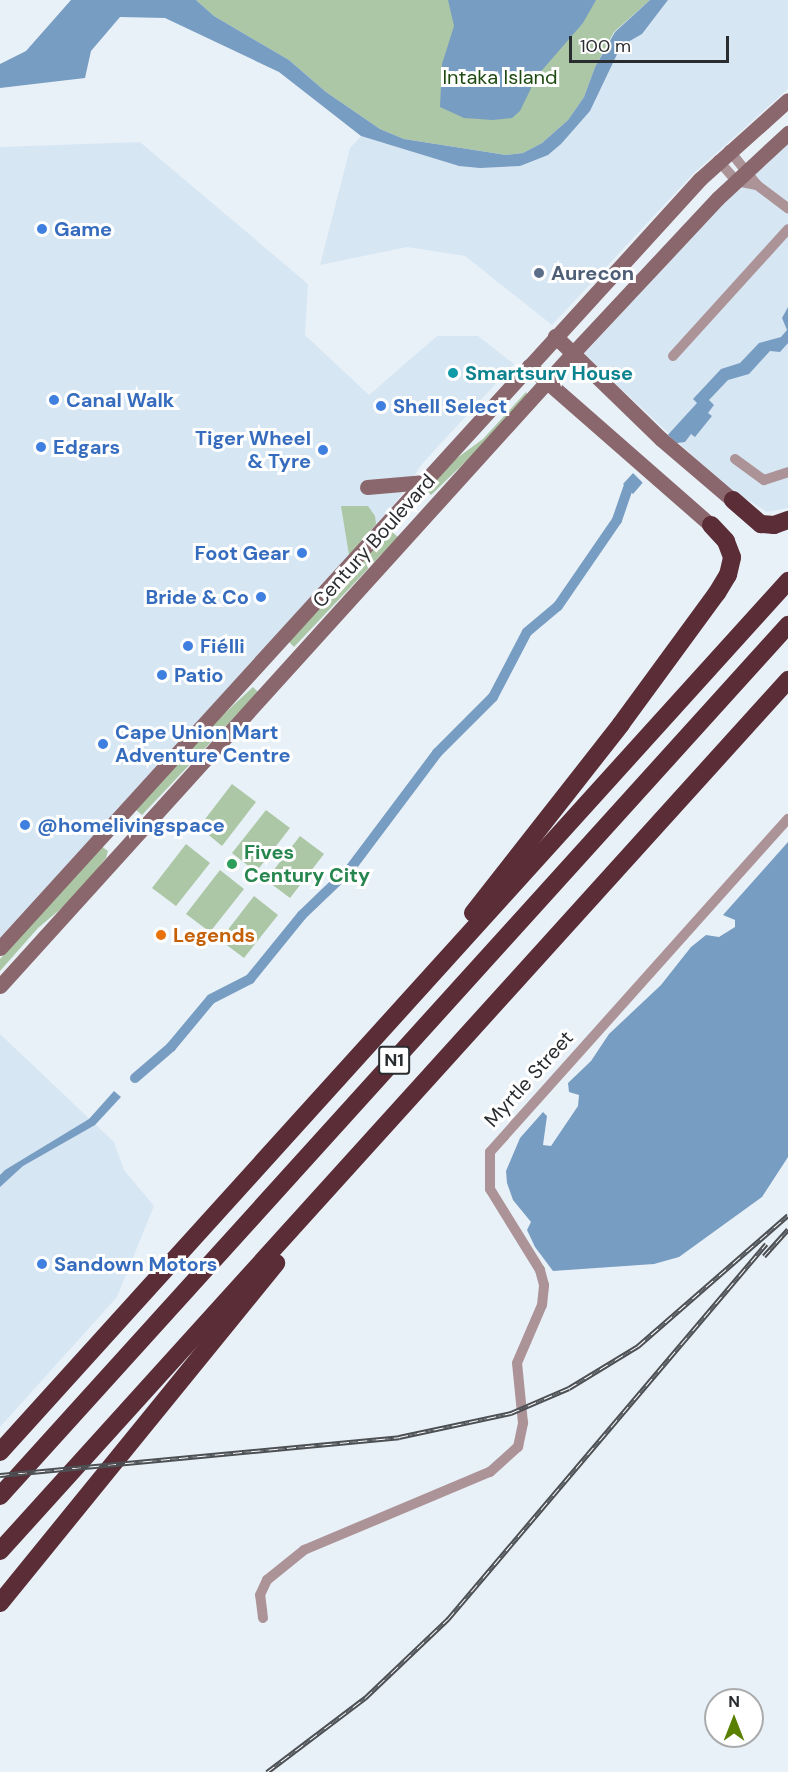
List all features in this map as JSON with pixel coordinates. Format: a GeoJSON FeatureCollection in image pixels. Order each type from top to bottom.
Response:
{"type":"FeatureCollection","features":[{"type":"Feature","properties":{"kind":"highway"},"geometry":{"type":"LineString","coordinates":[[731,499],[761,524],[774,525],[788,520]]}},
{"type":"Feature","properties":{"kind":"highway"},"geometry":{"type":"LineString","coordinates":[[355,1060],[621,724],[717,593],[728,574],[732,557],[726,541],[709,524]]}},
{"type":"Feature","properties":{"kind":"highway"},"geometry":{"type":"LineString","coordinates":[[0,1452],[788,581]]}},
{"type":"Feature","properties":{"kind":"highway","name":"N1"},"geometry":{"type":"LineString","coordinates":[[0,1496],[788,625]]}},
{"type":"Feature","properties":{"kind":"highway","name":"N1"},"geometry":{"type":"LineString","coordinates":[[0,1551],[788,680]]}},
{"type":"Feature","properties":{"kind":"highway"},"geometry":{"type":"LineString","coordinates":[[0,1604],[361,1152]]}},
{"type":"Feature","properties":{"kind":"main road","name":"Century Boulevard"},"geometry":{"type":"LineString","coordinates":[[0,948],[555,336],[724,155],[788,100]]}},
{"type":"Feature","properties":{"kind":"main road","name":"Century Boulevard"},"geometry":{"type":"LineString","coordinates":[[0,986],[573,353],[742,175],[788,133]]}},
{"type":"Feature","properties":{"kind":"main road"},"geometry":{"type":"LineString","coordinates":[[555,336],[661,440],[731,499]]}},
{"type":"Feature","properties":{"kind":"main road"},"geometry":{"type":"LineString","coordinates":[[529,366],[638,465],[709,524]]}},
{"type":"Feature","properties":{"kind":"main road"},"geometry":{"type":"LineString","coordinates":[[367,488],[425,482]]}},
{"type":"Feature","properties":{"kind":"street"},"geometry":{"type":"LineString","coordinates":[[724,155],[742,175],[788,208]]}},
{"type":"Feature","properties":{"kind":"street"},"geometry":{"type":"LineString","coordinates":[[673,356],[788,228]]}},
{"type":"Feature","properties":{"kind":"street"},"geometry":{"type":"LineString","coordinates":[[735,459],[764,480],[788,472]]}},
{"type":"Feature","properties":{"kind":"street","name":"Myrtle Street"},"geometry":{"type":"LineString","coordinates":[[263,1618],[260,1595],[267,1580],[304,1550],[490,1472],[518,1447],[524,1423],[517,1363],[542,1305],[544,1284],[540,1270],[490,1189],[490,1152],[788,819]]}},
{"type":"Feature","properties":{"kind":"shaded area"},"geometry":{"type":"Polygon","coordinates":[[[668,0],[788,0],[788,89],[694,173],[552,325],[465,256],[407,247],[320,265],[350,148],[361,136],[459,166],[520,166],[590,111],[621,46],[642,34],[668,0]]]}},
{"type":"Feature","properties":{"kind":"shaded area"},"geometry":{"type":"Polygon","coordinates":[[[140,142],[308,284],[305,335],[369,395],[437,336],[478,336],[514,364],[422,464],[396,502],[0,941],[0,147],[140,142]]]}},
{"type":"Feature","properties":{"kind":"shaded area"},"geometry":{"type":"Polygon","coordinates":[[[788,142],[788,508],[767,512],[724,485],[584,354],[721,202],[788,142]]]}},
{"type":"Feature","properties":{"kind":"shaded area"},"geometry":{"type":"Polygon","coordinates":[[[0,1034],[114,1142],[124,1170],[154,1206],[117,1297],[0,1427],[0,1034]]]}},
{"type":"Feature","properties":{"kind":"green space","name":"Intaka Island"},"geometry":{"type":"Polygon","coordinates":[[[196,0],[650,0],[614,32],[595,67],[584,97],[568,120],[542,143],[523,153],[506,155],[404,139],[380,129],[326,92],[289,60],[214,16],[196,0]]]}},
{"type":"Feature","properties":{"kind":"green space"},"geometry":{"type":"Polygon","coordinates":[[[526,392],[528,396],[485,443],[431,495],[425,489],[442,469],[483,439],[526,392]]]}},
{"type":"Feature","properties":{"kind":"green space"},"geometry":{"type":"Polygon","coordinates":[[[341,506],[368,506],[375,516],[376,524],[349,555],[341,506]]]}},
{"type":"Feature","properties":{"kind":"green space"},"geometry":{"type":"Polygon","coordinates":[[[391,531],[398,537],[294,647],[288,641],[391,531]]]}},
{"type":"Feature","properties":{"kind":"green space"},"geometry":{"type":"Polygon","coordinates":[[[253,687],[258,692],[142,815],[135,809],[201,735],[253,687]]]}},
{"type":"Feature","properties":{"kind":"green space"},"geometry":{"type":"Polygon","coordinates":[[[232,784],[256,802],[222,846],[199,827],[232,784]]]}},
{"type":"Feature","properties":{"kind":"green space"},"geometry":{"type":"Polygon","coordinates":[[[266,810],[290,828],[256,872],[232,853],[266,810]]]}},
{"type":"Feature","properties":{"kind":"green space"},"geometry":{"type":"Polygon","coordinates":[[[300,836],[324,854],[290,898],[266,880],[300,836]]]}},
{"type":"Feature","properties":{"kind":"green space"},"geometry":{"type":"Polygon","coordinates":[[[186,844],[210,863],[176,906],[152,888],[186,844]]]}},
{"type":"Feature","properties":{"kind":"green space"},"geometry":{"type":"Polygon","coordinates":[[[101,846],[108,851],[106,858],[76,896],[38,928],[0,971],[0,959],[101,846]]]}},
{"type":"Feature","properties":{"kind":"green space"},"geometry":{"type":"Polygon","coordinates":[[[220,870],[244,889],[210,932],[186,914],[220,870]]]}},
{"type":"Feature","properties":{"kind":"green space"},"geometry":{"type":"Polygon","coordinates":[[[254,896],[278,915],[244,958],[220,940],[254,896]]]}},
{"type":"Feature","properties":{"kind":"water"},"geometry":{"type":"Polygon","coordinates":[[[71,0],[196,0],[214,16],[289,60],[326,92],[380,129],[404,139],[506,155],[523,153],[542,143],[568,120],[584,97],[595,67],[615,32],[650,0],[668,0],[642,34],[621,46],[590,111],[561,144],[548,155],[520,166],[480,168],[459,166],[361,136],[279,72],[165,18],[120,17],[91,51],[85,78],[0,88],[0,64],[26,51],[71,0]]]}},
{"type":"Feature","properties":{"kind":"water"},"geometry":{"type":"Polygon","coordinates":[[[448,0],[596,0],[583,23],[537,76],[520,111],[512,118],[493,120],[464,118],[440,107],[442,64],[454,26],[448,0]]]}},
{"type":"Feature","properties":{"kind":"water"},"geometry":{"type":"Polygon","coordinates":[[[788,307],[788,343],[780,352],[770,351],[749,374],[728,380],[709,400],[714,405],[708,413],[712,416],[695,437],[691,434],[685,442],[677,443],[633,494],[623,484],[697,403],[693,399],[721,369],[740,363],[759,343],[781,337],[787,330],[782,318],[788,307]]]}},
{"type":"Feature","properties":{"kind":"water"},"geometry":{"type":"Polygon","coordinates":[[[788,842],[788,1157],[762,1197],[679,1257],[654,1264],[553,1271],[535,1247],[527,1230],[531,1222],[513,1200],[507,1183],[506,1171],[520,1138],[543,1112],[547,1116],[543,1145],[551,1146],[578,1106],[579,1095],[569,1092],[568,1083],[591,1061],[609,1034],[661,985],[691,947],[706,935],[719,937],[735,927],[735,920],[723,915],[788,842]]]}},
{"type":"Feature","properties":{"kind":"water"},"geometry":{"type":"Polygon","coordinates":[[[114,1091],[121,1097],[95,1125],[23,1166],[0,1187],[0,1175],[5,1170],[89,1119],[114,1091]]]}},
{"type":"Feature","properties":{"kind":"pier"},"geometry":{"type":"Polygon","coordinates":[[[667,434],[679,445],[644,484],[632,472],[667,434]]]}},
{"type":"Feature","properties":{"kind":"waterway"},"geometry":{"type":"LineString","coordinates":[[135,1078],[171,1047],[211,999],[250,979],[302,915],[350,869],[437,753],[493,697],[527,632],[558,606],[617,520],[628,488]]}},
{"type":"Feature","properties":{"kind":"railway"},"geometry":{"type":"LineString","coordinates":[[0,1475],[399,1437],[511,1413],[569,1388],[638,1346],[788,1215]]}},
{"type":"Feature","properties":{"kind":"railway"},"geometry":{"type":"LineString","coordinates":[[764,1256],[788,1229]]}},
{"type":"Feature","properties":{"kind":"railway"},"geometry":{"type":"LineString","coordinates":[[267,1772],[365,1698],[448,1619],[766,1244]]}},
{"type":"Feature","properties":{"kind":"place","name":"Game"},"geometry":{"type":"Point","coordinates":[42,229]}},
{"type":"Feature","properties":{"kind":"place","name":"Aurecon"},"geometry":{"type":"Point","coordinates":[539,273]}},
{"type":"Feature","properties":{"kind":"place","name":"Smartsurv House"},"geometry":{"type":"Point","coordinates":[453,373]}},
{"type":"Feature","properties":{"kind":"place","name":"Canal Walk"},"geometry":{"type":"Point","coordinates":[54,400]}},
{"type":"Feature","properties":{"kind":"place","name":"Shell Select"},"geometry":{"type":"Point","coordinates":[381,406]}},
{"type":"Feature","properties":{"kind":"place","name":"Edgars"},"geometry":{"type":"Point","coordinates":[41,447]}},
{"type":"Feature","properties":{"kind":"place","name":"Tiger Wheel & Tyre"},"geometry":{"type":"Point","coordinates":[323,450]}},
{"type":"Feature","properties":{"kind":"place","name":"Foot Gear"},"geometry":{"type":"Point","coordinates":[302,553]}},
{"type":"Feature","properties":{"kind":"place","name":"Bride & Co"},"geometry":{"type":"Point","coordinates":[261,597]}},
{"type":"Feature","properties":{"kind":"place","name":"Fiélli"},"geometry":{"type":"Point","coordinates":[188,646]}},
{"type":"Feature","properties":{"kind":"place","name":"Patio"},"geometry":{"type":"Point","coordinates":[162,675]}},
{"type":"Feature","properties":{"kind":"place","name":"Cape Union Mart Adventure Centre"},"geometry":{"type":"Point","coordinates":[103,744]}},
{"type":"Feature","properties":{"kind":"place","name":"@homelivingspace"},"geometry":{"type":"Point","coordinates":[25,825]}},
{"type":"Feature","properties":{"kind":"place","name":"Fives Century City"},"geometry":{"type":"Point","coordinates":[232,864]}},
{"type":"Feature","properties":{"kind":"place","name":"Legends"},"geometry":{"type":"Point","coordinates":[161,935]}},
{"type":"Feature","properties":{"kind":"place","name":"Sandown Motors"},"geometry":{"type":"Point","coordinates":[42,1264]}}]}
